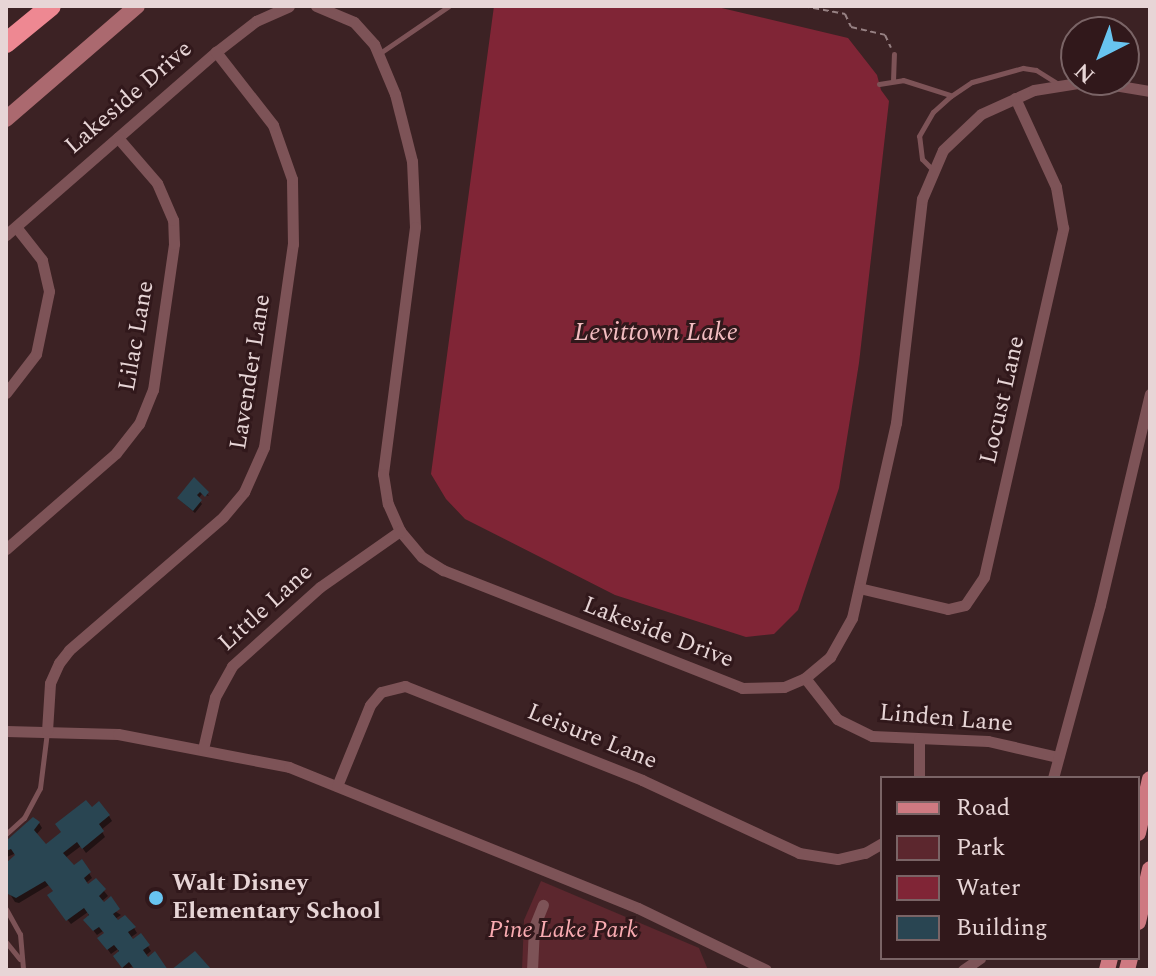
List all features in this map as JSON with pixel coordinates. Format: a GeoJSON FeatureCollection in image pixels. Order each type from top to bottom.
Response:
{"type":"FeatureCollection","features":[{"type":"Feature","properties":{"kind":"highway"},"geometry":{"type":"LineString","coordinates":[[6,26],[29,6]]}},
{"type":"Feature","properties":{"kind":"highway"},"geometry":{"type":"LineString","coordinates":[[6,43],[51,6]]}},
{"type":"Feature","properties":{"kind":"main road"},"geometry":{"type":"LineString","coordinates":[[6,119],[137,6]]}},
{"type":"Feature","properties":{"kind":"main road"},"geometry":{"type":"LineString","coordinates":[[1140,824],[1150,779]]}},
{"type":"Feature","properties":{"kind":"main road"},"geometry":{"type":"LineString","coordinates":[[1140,913],[1150,869]]}},
{"type":"Feature","properties":{"kind":"street","name":"Lakeside Drive"},"geometry":{"type":"LineString","coordinates":[[6,235],[216,52],[272,8],[289,6]]}},
{"type":"Feature","properties":{"kind":"street","name":"Lakeside Drive"},"geometry":{"type":"LineString","coordinates":[[322,7],[354,22],[379,54],[403,122],[416,188],[415,227],[384,458],[384,489],[400,531],[422,557],[443,570],[728,685],[770,689],[805,678],[837,649],[852,618],[896,423],[918,225],[932,169],[943,150],[965,125],[1015,98],[1058,84],[1090,81],[1150,91]]}},
{"type":"Feature","properties":{"kind":"street","name":"Lavender Lane"},"geometry":{"type":"LineString","coordinates":[[47,731],[50,683],[64,657],[223,517],[248,484],[264,447],[293,244],[293,189],[288,162],[273,125],[216,52]]}},
{"type":"Feature","properties":{"kind":"street","name":"Locust Lane"},"geometry":{"type":"LineString","coordinates":[[859,588],[948,609],[965,605],[974,597],[984,577],[1063,228],[1056,187],[1015,98]]}},
{"type":"Feature","properties":{"kind":"street","name":"Lilac Lane"},"geometry":{"type":"LineString","coordinates":[[6,549],[116,453],[139,424],[153,390],[174,244],[173,220],[157,183],[118,138]]}},
{"type":"Feature","properties":{"kind":"street"},"geometry":{"type":"LineString","coordinates":[[6,393],[36,354],[49,291],[42,260],[16,227]]}},
{"type":"Feature","properties":{"kind":"street"},"geometry":{"type":"LineString","coordinates":[[1053,776],[1100,605],[1150,394]]}},
{"type":"Feature","properties":{"kind":"street","name":"Little Lane"},"geometry":{"type":"LineString","coordinates":[[203,749],[215,697],[232,666],[320,587],[400,531]]}},
{"type":"Feature","properties":{"kind":"street","name":"Linden Lane"},"geometry":{"type":"LineString","coordinates":[[805,678],[827,708],[846,726],[886,739],[988,741],[1058,757]]}},
{"type":"Feature","properties":{"kind":"street","name":"Leisure Lane"},"geometry":{"type":"LineString","coordinates":[[337,786],[374,698],[388,688],[405,686],[642,780],[799,853],[838,859],[865,853],[880,844]]}},
{"type":"Feature","properties":{"kind":"street"},"geometry":{"type":"LineString","coordinates":[[6,731],[118,734],[266,760],[638,908],[766,970]]}},
{"type":"Feature","properties":{"kind":"street"},"geometry":{"type":"LineString","coordinates":[[919,739],[919,776]]}},
{"type":"Feature","properties":{"kind":"street"},"geometry":{"type":"LineString","coordinates":[[532,970],[534,927],[543,905]]}},
{"type":"Feature","properties":{"kind":"lane"},"geometry":{"type":"LineString","coordinates":[[379,54],[449,6]]}},
{"type":"Feature","properties":{"kind":"lane"},"geometry":{"type":"LineString","coordinates":[[893,81],[894,54]]}},
{"type":"Feature","properties":{"kind":"lane"},"geometry":{"type":"LineString","coordinates":[[932,169],[922,159],[919,136],[933,112],[951,96],[972,82],[1023,68],[1045,74],[1058,84]]}},
{"type":"Feature","properties":{"kind":"lane"},"geometry":{"type":"LineString","coordinates":[[879,84],[903,80],[951,96]]}},
{"type":"Feature","properties":{"kind":"lane"},"geometry":{"type":"LineString","coordinates":[[6,834],[24,818],[40,788],[47,731]]}},
{"type":"Feature","properties":{"kind":"lane"},"geometry":{"type":"LineString","coordinates":[[6,909],[20,934],[23,970]]}},
{"type":"Feature","properties":{"kind":"lane"},"geometry":{"type":"LineString","coordinates":[[6,942],[20,960]]}},
{"type":"Feature","properties":{"kind":"path"},"geometry":{"type":"LineString","coordinates":[[803,6],[845,14],[851,27],[885,35],[894,54]]}},
{"type":"Feature","properties":{"kind":"green space","name":"Pine Lake Park"},"geometry":{"type":"Polygon","coordinates":[[[541,881],[699,948],[708,970],[522,970],[524,920],[541,881]]]}},
{"type":"Feature","properties":{"kind":"water","name":"Levittown Lake"},"geometry":{"type":"Polygon","coordinates":[[[494,6],[713,6],[848,38],[877,75],[881,90],[889,101],[859,363],[839,488],[798,610],[774,634],[746,637],[615,595],[465,519],[446,499],[431,474],[494,6]]]}},
{"type":"Feature","properties":{"kind":"building"},"geometry":{"type":"Polygon","coordinates":[[[194,477],[209,492],[205,497],[200,492],[197,495],[202,500],[193,511],[177,498],[194,477]]]}},
{"type":"Feature","properties":{"kind":"building","name":"Walt Disney Elementary School"},"geometry":{"type":"Polygon","coordinates":[[[86,800],[92,807],[99,801],[110,815],[99,824],[104,831],[82,849],[77,842],[63,853],[74,865],[82,859],[91,872],[84,878],[88,884],[96,878],[106,889],[99,896],[104,902],[111,896],[120,909],[113,914],[118,920],[125,915],[136,927],[128,932],[133,939],[141,933],[150,945],[143,950],[148,957],[155,951],[168,970],[135,970],[129,962],[122,968],[113,956],[119,951],[114,945],[107,950],[97,938],[104,933],[99,927],[93,931],[83,920],[89,915],[84,908],[66,921],[47,895],[53,891],[45,881],[16,898],[6,893],[6,863],[15,855],[11,849],[6,851],[6,841],[33,817],[40,822],[34,830],[46,844],[61,832],[55,824],[86,800]]]}},
{"type":"Feature","properties":{"kind":"building","name":"Walt Disney Elementary School"},"geometry":{"type":"Polygon","coordinates":[[[195,951],[212,970],[171,970],[195,951]]]}},
{"type":"Feature","properties":{"kind":"place","name":"Walt Disney Elementary School"},"geometry":{"type":"Point","coordinates":[156,898]}}]}
